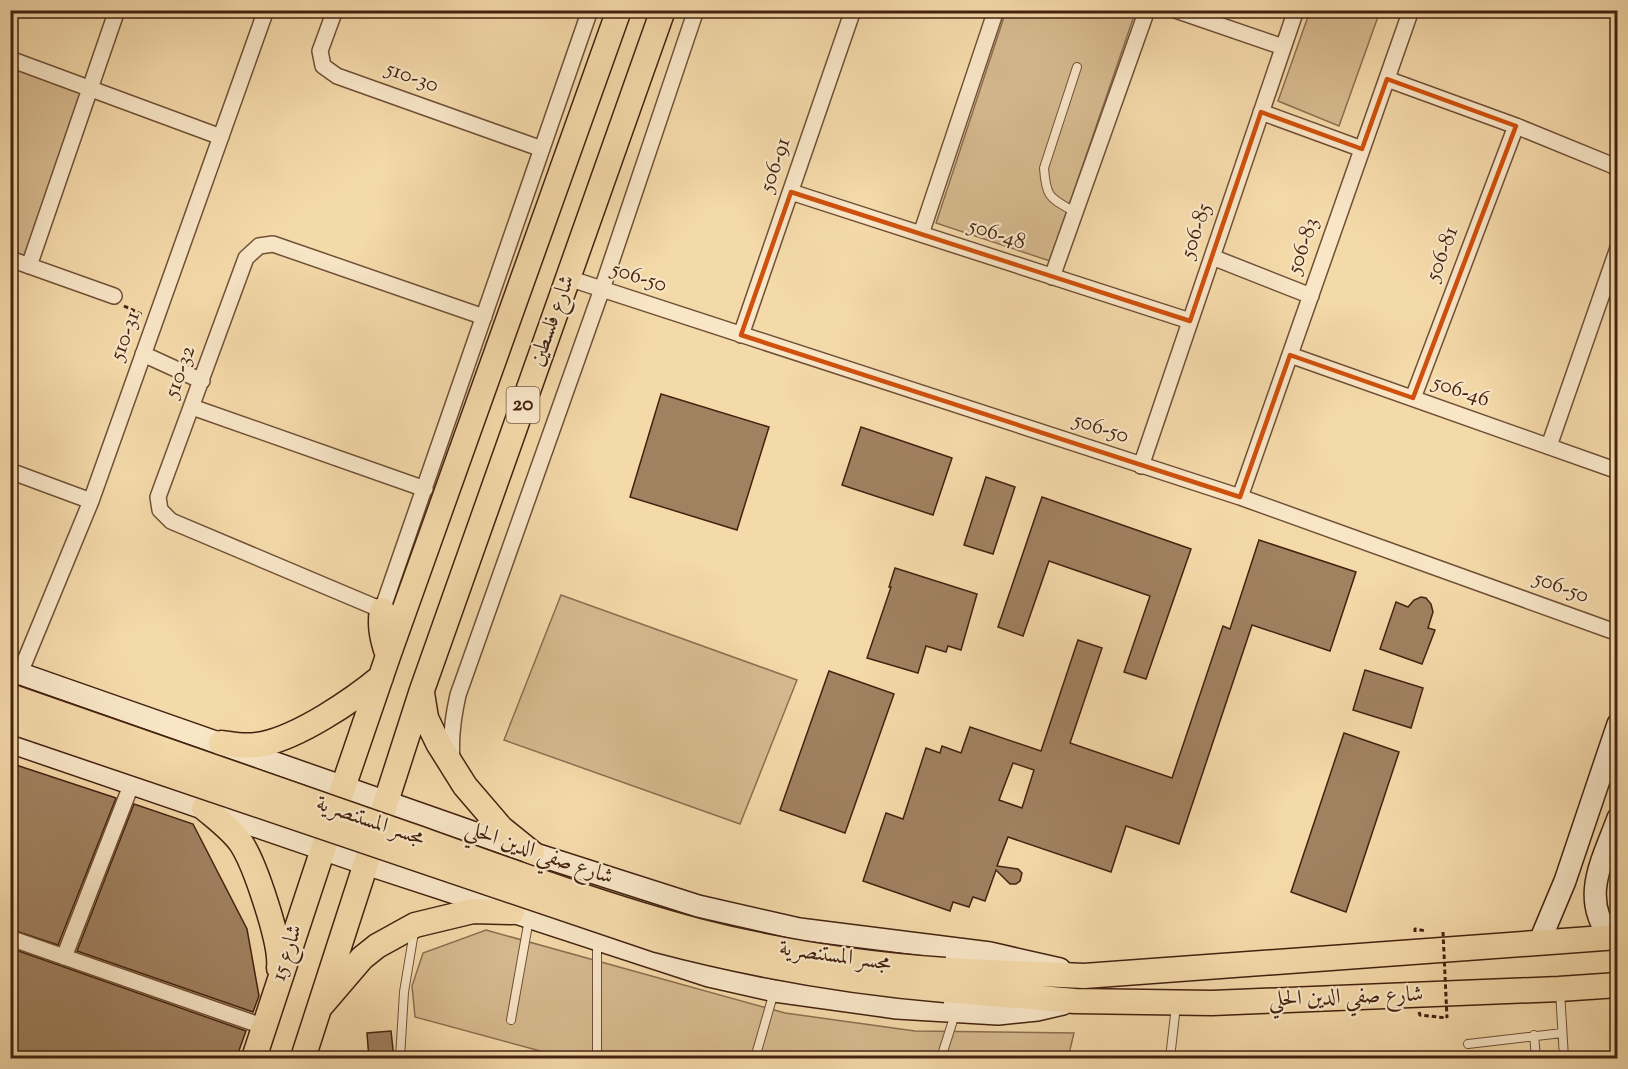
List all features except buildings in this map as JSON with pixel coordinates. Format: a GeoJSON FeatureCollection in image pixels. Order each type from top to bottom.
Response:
{"type":"FeatureCollection","features":[{"type":"Feature","properties":{"kind":"main road","name":"شارع فلسطين"},"geometry":{"type":"LineString","coordinates":[[341,793],[384,666],[619,10]]}},
{"type":"Feature","properties":{"kind":"main road","name":"شارع فلسطين"},"geometry":{"type":"LineString","coordinates":[[384,808],[422,690],[663,10]]}},
{"type":"Feature","properties":{"kind":"main road"},"geometry":{"type":"LineString","coordinates":[[221,743],[242,746],[264,744],[283,737],[342,706],[384,666],[380,621],[382,610]]}},
{"type":"Feature","properties":{"kind":"main road"},"geometry":{"type":"LineString","coordinates":[[422,690],[426,718],[465,786],[501,828],[532,853]]}},
{"type":"Feature","properties":{"kind":"main road","name":"مجسر المستنصرية"},"geometry":{"type":"LineString","coordinates":[[10,696],[549,884],[664,921],[803,954],[889,966],[945,980]]}},
{"type":"Feature","properties":{"kind":"main road","name":"مجسر المستنصرية"},"geometry":{"type":"LineString","coordinates":[[10,721],[657,940],[728,958],[887,984],[945,980]]}},
{"type":"Feature","properties":{"kind":"main road"},"geometry":{"type":"LineString","coordinates":[[204,808],[230,829],[243,846],[254,871],[274,929],[280,961],[276,990]]}},
{"type":"Feature","properties":{"kind":"main road","name":"شارع 15"},"geometry":{"type":"LineString","coordinates":[[254,1059],[325,843]]}},
{"type":"Feature","properties":{"kind":"main road","name":"شارع 15"},"geometry":{"type":"LineString","coordinates":[[303,1059],[368,858]]}},
{"type":"Feature","properties":{"kind":"main road"},"geometry":{"type":"LineString","coordinates":[[320,1007],[362,958],[376,946],[415,925],[473,911],[520,915]]}},
{"type":"Feature","properties":{"kind":"main road","name":"شارع صفي الدين الحلي"},"geometry":{"type":"LineString","coordinates":[[945,980],[1084,976],[1614,938]]}},
{"type":"Feature","properties":{"kind":"main road","name":"شارع صفي الدين الحلي"},"geometry":{"type":"LineString","coordinates":[[945,980],[1075,1001],[1212,1004],[1617,985]]}},
{"type":"Feature","properties":{"kind":"street"},"geometry":{"type":"LineString","coordinates":[[28,266],[117,10]]}},
{"type":"Feature","properties":{"kind":"street","name":"510-31"},"geometry":{"type":"LineString","coordinates":[[15,672],[91,501],[266,10]]}},
{"type":"Feature","properties":{"kind":"street","name":"510-30"},"geometry":{"type":"LineString","coordinates":[[335,10],[320,51],[323,66],[337,76],[542,149]]}},
{"type":"Feature","properties":{"kind":"street"},"geometry":{"type":"LineString","coordinates":[[382,610],[590,10]]}},
{"type":"Feature","properties":{"kind":"street"},"geometry":{"type":"LineString","coordinates":[[452,766],[453,718],[458,695],[602,289],[696,10]]}},
{"type":"Feature","properties":{"kind":"street","name":"506-91"},"geometry":{"type":"LineString","coordinates":[[741,335],[853,10]]}},
{"type":"Feature","properties":{"kind":"street"},"geometry":{"type":"LineString","coordinates":[[921,234],[996,10]]}},
{"type":"Feature","properties":{"kind":"street"},"geometry":{"type":"LineString","coordinates":[[1052,277],[1147,10]]}},
{"type":"Feature","properties":{"kind":"street"},"geometry":{"type":"LineString","coordinates":[[1175,10],[1283,47]]}},
{"type":"Feature","properties":{"kind":"street","name":"506-85"},"geometry":{"type":"LineString","coordinates":[[1142,466],[1296,10]]}},
{"type":"Feature","properties":{"kind":"street","name":"506-83"},"geometry":{"type":"LineString","coordinates":[[1240,497],[1411,10]]}},
{"type":"Feature","properties":{"kind":"street"},"geometry":{"type":"LineString","coordinates":[[10,59],[221,137]]}},
{"type":"Feature","properties":{"kind":"street"},"geometry":{"type":"LineString","coordinates":[[1387,79],[1516,126],[1614,166],[1617,171]]}},
{"type":"Feature","properties":{"kind":"street"},"geometry":{"type":"LineString","coordinates":[[1261,112],[1362,149]]}},
{"type":"Feature","properties":{"kind":"street","name":"506-81"},"geometry":{"type":"LineString","coordinates":[[1413,398],[1516,126]]}},
{"type":"Feature","properties":{"kind":"street","name":"506-48"},"geometry":{"type":"LineString","coordinates":[[790,192],[1190,321]]}},
{"type":"Feature","properties":{"kind":"street","name":"510-32"},"geometry":{"type":"LineString","coordinates":[[382,610],[171,521],[160,510],[158,497],[246,258],[260,246],[273,244],[484,317]]}},
{"type":"Feature","properties":{"kind":"street"},"geometry":{"type":"LineString","coordinates":[[1549,446],[1617,248]]}},
{"type":"Feature","properties":{"kind":"street"},"geometry":{"type":"LineString","coordinates":[[1212,257],[1311,296]]}},
{"type":"Feature","properties":{"kind":"street"},"geometry":{"type":"LineString","coordinates":[[10,259],[114,296]]}},
{"type":"Feature","properties":{"kind":"street","name":"506-50"},"geometry":{"type":"LineString","coordinates":[[568,278],[1240,497],[1617,633]]}},
{"type":"Feature","properties":{"kind":"street"},"geometry":{"type":"LineString","coordinates":[[143,354],[202,381]]}},
{"type":"Feature","properties":{"kind":"street","name":"506-46"},"geometry":{"type":"LineString","coordinates":[[1290,355],[1617,471]]}},
{"type":"Feature","properties":{"kind":"street"},"geometry":{"type":"LineString","coordinates":[[192,406],[424,489]]}},
{"type":"Feature","properties":{"kind":"street"},"geometry":{"type":"LineString","coordinates":[[10,471],[91,501]]}},
{"type":"Feature","properties":{"kind":"street","name":"شارع صفي الدين الحلي"},"geometry":{"type":"LineString","coordinates":[[15,672],[221,743],[341,793],[532,853],[690,909],[799,929],[990,953],[1084,976]]}},
{"type":"Feature","properties":{"kind":"street"},"geometry":{"type":"LineString","coordinates":[[1539,943],[1557,902],[1585,822],[1610,772],[1617,724]]}},
{"type":"Feature","properties":{"kind":"street","name":"شارع صفي الدين الحلي"},"geometry":{"type":"LineString","coordinates":[[10,742],[204,808],[325,843],[520,915],[597,940],[676,959],[775,991],[897,1008],[998,1014],[1075,1001]]}},
{"type":"Feature","properties":{"kind":"street"},"geometry":{"type":"LineString","coordinates":[[64,957],[132,783]]}},
{"type":"Feature","properties":{"kind":"street"},"geometry":{"type":"LineString","coordinates":[[1585,822],[1615,824],[1594,894],[1598,918],[1614,938]]}},
{"type":"Feature","properties":{"kind":"street"},"geometry":{"type":"LineString","coordinates":[[10,938],[265,1027]]}},
{"type":"Feature","properties":{"kind":"lane"},"geometry":{"type":"LineString","coordinates":[[1075,212],[1052,200],[1045,183],[1044,168],[1077,67]]}},
{"type":"Feature","properties":{"kind":"lane"},"geometry":{"type":"LineString","coordinates":[[511,1020],[520,915]]}},
{"type":"Feature","properties":{"kind":"lane"},"geometry":{"type":"LineString","coordinates":[[400,1059],[404,992],[415,925]]}},
{"type":"Feature","properties":{"kind":"lane"},"geometry":{"type":"LineString","coordinates":[[597,940],[597,1059]]}},
{"type":"Feature","properties":{"kind":"lane"},"geometry":{"type":"LineString","coordinates":[[1559,989],[1564,1059]]}},
{"type":"Feature","properties":{"kind":"lane"},"geometry":{"type":"LineString","coordinates":[[755,1059],[775,991]]}},
{"type":"Feature","properties":{"kind":"lane"},"geometry":{"type":"LineString","coordinates":[[1170,1059],[1176,1003]]}},
{"type":"Feature","properties":{"kind":"lane"},"geometry":{"type":"LineString","coordinates":[[941,1059],[956,1012]]}},
{"type":"Feature","properties":{"kind":"lane"},"geometry":{"type":"LineString","coordinates":[[1468,1044],[1562,1033]]}},
{"type":"Feature","properties":{"kind":"lane"},"geometry":{"type":"LineString","coordinates":[[1534,1035],[1536,1059]]}},
{"type":"Feature","properties":{"kind":"path"},"geometry":{"type":"LineString","coordinates":[[114,296],[122,305],[156,320]]}},
{"type":"Feature","properties":{"kind":"path"},"geometry":{"type":"LineString","coordinates":[[1419,1016],[1447,1018],[1443,932]]}},
{"type":"Feature","properties":{"kind":"highlighted area"},"geometry":{"type":"Polygon","coordinates":[[[1387,79],[1516,126],[1413,398],[1290,355],[1240,497],[741,335],[791,192],[1190,321],[1261,112],[1362,149],[1387,79]]]}},
{"type":"Feature","properties":{"kind":"shaded area"},"geometry":{"type":"Polygon","coordinates":[[[1128,10],[1135,13],[1050,261],[936,223],[1006,11],[1128,10]]]}},
{"type":"Feature","properties":{"kind":"shaded area"},"geometry":{"type":"Polygon","coordinates":[[[1310,11],[1380,11],[1339,126],[1278,101],[1310,11]]]}},
{"type":"Feature","properties":{"kind":"shaded area"},"geometry":{"type":"Polygon","coordinates":[[[10,59],[91,89],[29,266],[11,259],[10,59]]]}},
{"type":"Feature","properties":{"kind":"shaded area"},"geometry":{"type":"Polygon","coordinates":[[[561,595],[797,680],[740,824],[504,740],[561,595]]]}},
{"type":"Feature","properties":{"kind":"shaded area"},"geometry":{"type":"Polygon","coordinates":[[[486,930],[785,1013],[915,1031],[1074,1033],[1068,1058],[566,1058],[415,1017],[412,986],[423,953],[486,930]]]}}]}
